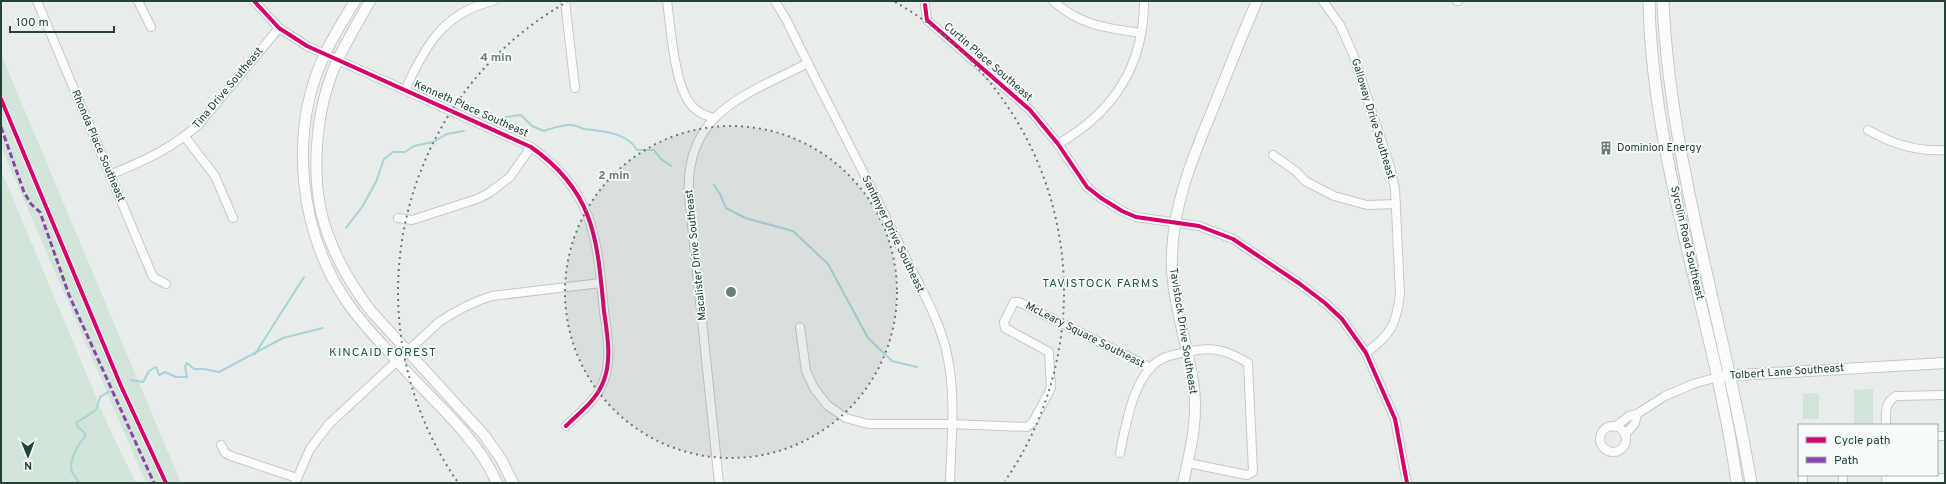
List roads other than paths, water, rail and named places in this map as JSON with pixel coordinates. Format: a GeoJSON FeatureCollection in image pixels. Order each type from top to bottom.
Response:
{"type":"FeatureCollection","features":[{"type":"Feature","properties":{"kind":"main road","name":"Sycolin Road Southeast"},"geometry":{"type":"LineString","coordinates":[[1649,1],[1653,76],[1662,128],[1718,377],[1738,483]]}},
{"type":"Feature","properties":{"kind":"main road","name":"Sycolin Road Southeast"},"geometry":{"type":"LineString","coordinates":[[1663,1],[1668,74],[1675,125],[1730,376],[1751,483]]}},
{"type":"Feature","properties":{"kind":"street","name":"Rhonda Place Southeast"},"geometry":{"type":"LineString","coordinates":[[37,1],[154,277],[166,284]]}},
{"type":"Feature","properties":{"kind":"street"},"geometry":{"type":"LineString","coordinates":[[138,1],[151,27]]}},
{"type":"Feature","properties":{"kind":"street","name":"Kenneth Place Southeast"},"geometry":{"type":"LineString","coordinates":[[254,1],[279,28],[307,46],[531,147],[554,164],[565,176],[583,203],[595,235],[608,350],[607,370],[597,395],[588,406],[566,426]]}},
{"type":"Feature","properties":{"kind":"street"},"geometry":{"type":"LineString","coordinates":[[355,1],[324,54],[311,93],[304,132],[304,174],[310,218],[324,259],[339,288],[361,321],[471,441],[488,464],[497,483]]}},
{"type":"Feature","properties":{"kind":"street"},"geometry":{"type":"LineString","coordinates":[[370,1],[338,60],[324,103],[318,132],[317,159],[322,212],[329,239],[355,290],[371,311],[407,352],[484,435],[501,459],[513,483]]}},
{"type":"Feature","properties":{"kind":"street"},"geometry":{"type":"LineString","coordinates":[[405,90],[419,59],[435,36],[445,26],[466,12],[494,1]]}},
{"type":"Feature","properties":{"kind":"street"},"geometry":{"type":"LineString","coordinates":[[565,1],[575,88]]}},
{"type":"Feature","properties":{"kind":"street"},"geometry":{"type":"LineString","coordinates":[[667,1],[677,70],[683,90],[693,108],[713,118]]}},
{"type":"Feature","properties":{"kind":"street","name":"Santmyer Drive Southeast"},"geometry":{"type":"LineString","coordinates":[[775,1],[787,21],[882,210],[944,343],[951,373],[950,483]]}},
{"type":"Feature","properties":{"kind":"street"},"geometry":{"type":"LineString","coordinates":[[1053,1],[1071,15],[1097,27],[1141,33]]}},
{"type":"Feature","properties":{"kind":"street"},"geometry":{"type":"LineString","coordinates":[[1058,144],[1078,133],[1118,91],[1133,65],[1141,33],[1144,1]]}},
{"type":"Feature","properties":{"kind":"street","name":"Tavistock Drive Southeast"},"geometry":{"type":"LineString","coordinates":[[1183,483],[1194,425],[1195,403],[1193,382],[1176,298],[1172,269],[1175,222],[1186,175],[1257,1]]}},
{"type":"Feature","properties":{"kind":"street","name":"Galloway Drive Southeast"},"geometry":{"type":"LineString","coordinates":[[1323,1],[1340,25],[1352,54],[1390,167],[1396,204],[1400,294],[1398,311],[1393,325],[1384,339],[1366,353]]}},
{"type":"Feature","properties":{"kind":"street","name":"Curtin Place Southeast"},"geometry":{"type":"LineString","coordinates":[[925,5],[927,20],[1030,110],[1058,144],[1087,187],[1105,201],[1136,217],[1175,222],[1211,230],[1233,239],[1325,303],[1342,319],[1366,353],[1395,419],[1407,483]]}},
{"type":"Feature","properties":{"kind":"street","name":"Tina Drive Southeast"},"geometry":{"type":"LineString","coordinates":[[110,175],[159,154],[185,137],[200,123],[279,28]]}},
{"type":"Feature","properties":{"kind":"street","name":"Macalister Drive Southeast"},"geometry":{"type":"LineString","coordinates":[[719,483],[689,187],[693,158],[697,145],[705,129],[713,118],[734,101],[808,63]]}},
{"type":"Feature","properties":{"kind":"street"},"geometry":{"type":"LineString","coordinates":[[1868,130],[1886,140],[1921,150],[1945,150]]}},
{"type":"Feature","properties":{"kind":"street"},"geometry":{"type":"LineString","coordinates":[[185,137],[215,176],[233,218]]}},
{"type":"Feature","properties":{"kind":"street"},"geometry":{"type":"LineString","coordinates":[[398,218],[412,220],[477,199],[489,193],[510,177],[531,147]]}},
{"type":"Feature","properties":{"kind":"street"},"geometry":{"type":"LineString","coordinates":[[1273,154],[1298,172],[1305,181],[1334,196],[1367,205],[1396,204]]}},
{"type":"Feature","properties":{"kind":"street"},"geometry":{"type":"LineString","coordinates":[[220,445],[225,453],[231,456],[296,480],[310,449],[329,424],[398,362],[438,323],[457,310],[478,301],[507,293],[601,283]]}},
{"type":"Feature","properties":{"kind":"street","name":"McLeary Square Southeast"},"geometry":{"type":"LineString","coordinates":[[951,424],[1027,427],[1033,422],[1051,388],[1048,352],[1005,328],[1004,322],[1014,302],[1019,302],[1151,368]]}},
{"type":"Feature","properties":{"kind":"street"},"geometry":{"type":"LineString","coordinates":[[800,327],[809,378],[819,397],[836,412],[846,418],[868,424],[951,424]]}},
{"type":"Feature","properties":{"kind":"street"},"geometry":{"type":"LineString","coordinates":[[1120,453],[1127,420],[1138,385],[1151,368],[1159,360],[1170,355],[1214,348],[1238,357],[1248,363],[1254,472],[1247,475],[1188,463]]}},
{"type":"Feature","properties":{"kind":"street","name":"Tolbert Lane Southeast"},"geometry":{"type":"LineString","coordinates":[[1615,427],[1630,416],[1637,414],[1654,402],[1674,391],[1718,377],[1945,363]]}},
{"type":"Feature","properties":{"kind":"street"},"geometry":{"type":"LineString","coordinates":[[1886,424],[1886,405],[1889,400],[1896,396],[1945,395]]}},
{"type":"Feature","properties":{"kind":"street","name":"Tolbert Lane Southeast"},"geometry":{"type":"LineString","coordinates":[[1625,435],[1635,423],[1637,414]]}},
{"type":"Feature","properties":{"kind":"street"},"geometry":{"type":"LineString","coordinates":[[1609,427],[1615,427],[1622,431],[1625,435],[1624,444],[1618,450],[1610,451],[1604,448],[1600,441],[1601,434],[1609,427]]}},
{"type":"Feature","properties":{"kind":"street"},"geometry":{"type":"LineString","coordinates":[[1886,479],[1945,478]]}},
{"type":"Feature","properties":{"kind":"waterway"},"geometry":{"type":"LineString","coordinates":[[500,118],[521,115],[532,126],[544,131],[558,126],[575,125],[584,129],[613,134],[627,139],[637,150],[654,150],[661,159],[671,166]]}},
{"type":"Feature","properties":{"kind":"waterway"},"geometry":{"type":"LineString","coordinates":[[346,228],[362,207],[376,182],[384,159],[393,152],[405,152],[414,146],[433,142],[447,134],[464,131]]}},
{"type":"Feature","properties":{"kind":"waterway"},"geometry":{"type":"LineString","coordinates":[[714,185],[726,208],[745,218],[793,231],[828,264],[868,338],[892,361],[917,367]]}},
{"type":"Feature","properties":{"kind":"waterway"},"geometry":{"type":"LineString","coordinates":[[255,354],[304,277]]}},
{"type":"Feature","properties":{"kind":"waterway"},"geometry":{"type":"LineString","coordinates":[[131,380],[143,382],[149,371],[156,367],[159,375],[165,372],[176,377],[187,377],[185,367],[187,363],[194,369],[219,372],[283,338],[323,328]]}},
{"type":"Feature","properties":{"kind":"waterway"},"geometry":{"type":"LineString","coordinates":[[79,483],[72,472],[71,463],[79,444],[85,437],[85,433],[76,423],[96,410],[100,397],[110,391]]}},
{"type":"Feature","properties":{"kind":"place","name":"Dominion Energy"},"geometry":{"type":"Point","coordinates":[1606,148]}},
{"type":"Feature","properties":{"kind":"district","name":"TAVISTOCK FARMS"},"geometry":{"type":"Point","coordinates":[1101,284]}},
{"type":"Feature","properties":{"kind":"district","name":"KINCAID FOREST"},"geometry":{"type":"Point","coordinates":[383,353]}}]}
